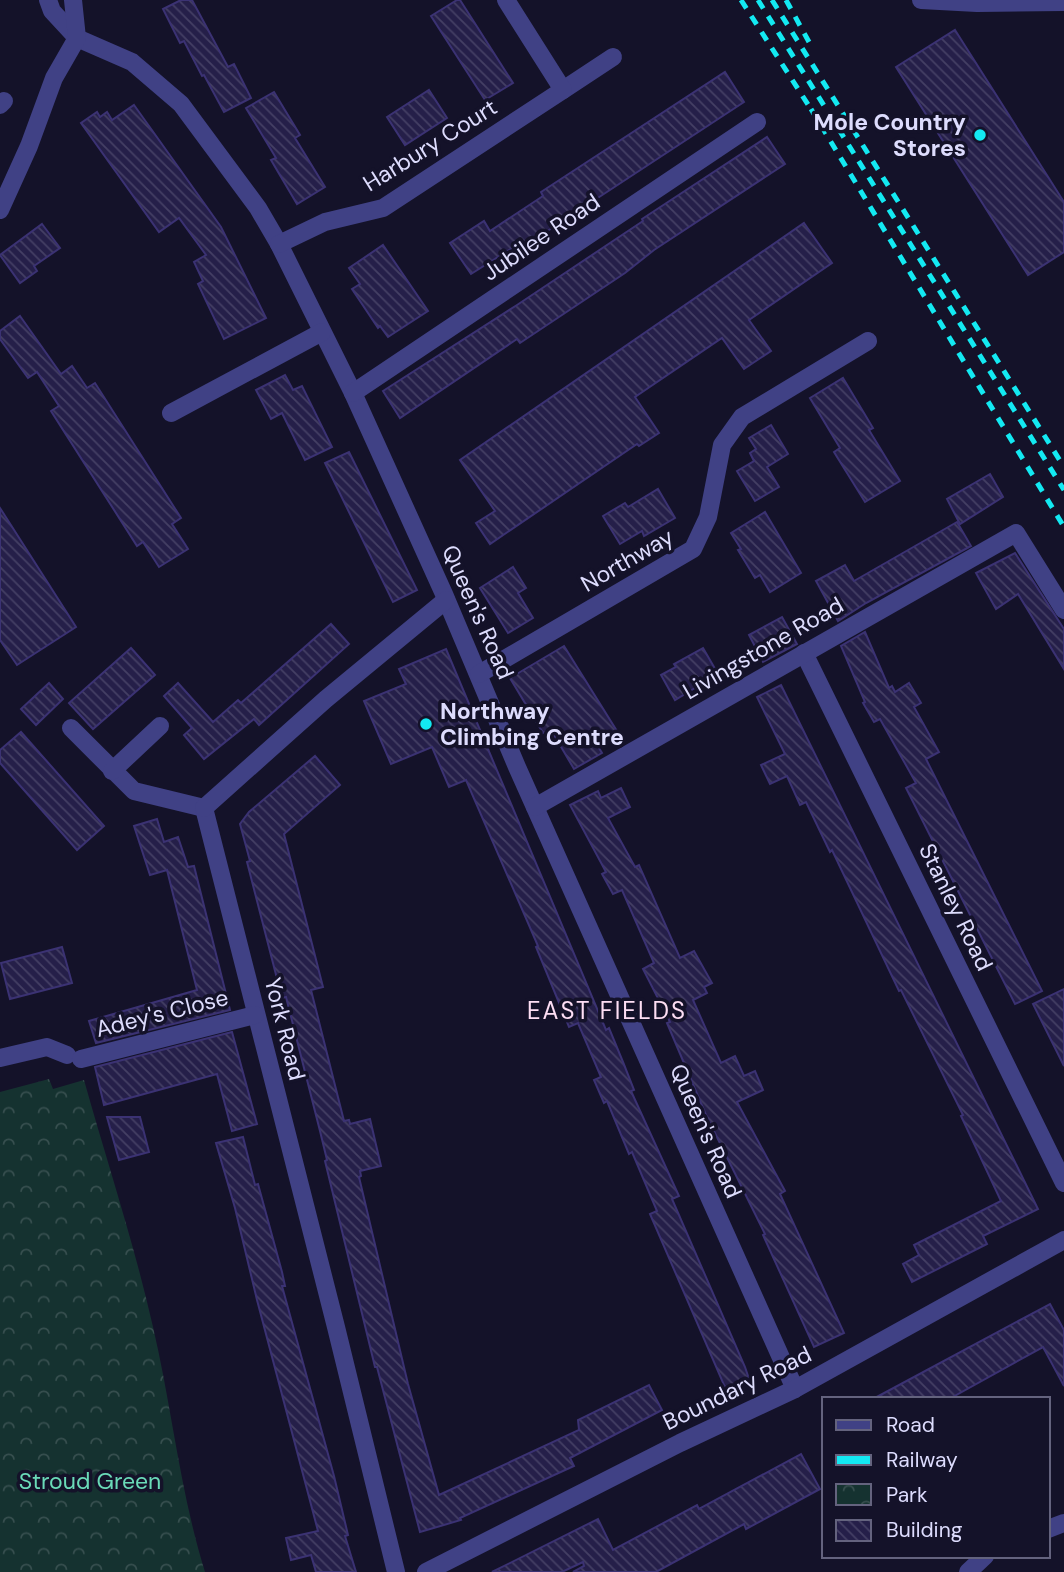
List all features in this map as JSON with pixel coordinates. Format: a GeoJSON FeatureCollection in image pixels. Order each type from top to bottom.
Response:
{"type":"FeatureCollection","features":[{"type":"Feature","properties":{"kind":"street"},"geometry":{"type":"LineString","coordinates":[[48,0],[52,11],[77,38]]}},
{"type":"Feature","properties":{"kind":"street"},"geometry":{"type":"LineString","coordinates":[[0,210],[25,156],[54,78],[77,38],[73,0]]}},
{"type":"Feature","properties":{"kind":"street"},"geometry":{"type":"LineString","coordinates":[[506,0],[563,90]]}},
{"type":"Feature","properties":{"kind":"street"},"geometry":{"type":"LineString","coordinates":[[921,0],[977,3],[1064,2]]}},
{"type":"Feature","properties":{"kind":"street","name":"Queen's Road"},"geometry":{"type":"LineString","coordinates":[[77,38],[132,62],[181,104],[258,208],[279,243],[353,393],[794,1389]]}},
{"type":"Feature","properties":{"kind":"street","name":"Harbury Court"},"geometry":{"type":"LineString","coordinates":[[279,243],[325,222],[383,208],[613,57]]}},
{"type":"Feature","properties":{"kind":"street","name":"Jubilee Road"},"geometry":{"type":"LineString","coordinates":[[353,393],[757,122]]}},
{"type":"Feature","properties":{"kind":"street"},"geometry":{"type":"LineString","coordinates":[[171,413],[322,332]]}},
{"type":"Feature","properties":{"kind":"street","name":"Northway"},"geometry":{"type":"LineString","coordinates":[[479,674],[693,549],[708,517],[722,445],[742,417],[869,341]]}},
{"type":"Feature","properties":{"kind":"street","name":"Livingstone Road"},"geometry":{"type":"LineString","coordinates":[[535,807],[1016,533],[1064,610]]}},
{"type":"Feature","properties":{"kind":"street"},"geometry":{"type":"LineString","coordinates":[[71,727],[112,771],[134,790],[204,808],[326,699],[446,600]]}},
{"type":"Feature","properties":{"kind":"street","name":"Stanley Road"},"geometry":{"type":"LineString","coordinates":[[804,653],[1064,1183]]}},
{"type":"Feature","properties":{"kind":"street"},"geometry":{"type":"LineString","coordinates":[[112,771],[160,726]]}},
{"type":"Feature","properties":{"kind":"street","name":"York Road"},"geometry":{"type":"LineString","coordinates":[[204,808],[396,1572]]}},
{"type":"Feature","properties":{"kind":"street","name":"Adey's Close"},"geometry":{"type":"LineString","coordinates":[[0,1058],[47,1047],[74,1057],[256,1015]]}},
{"type":"Feature","properties":{"kind":"street","name":"Boundary Road"},"geometry":{"type":"LineString","coordinates":[[426,1572],[680,1443],[794,1389],[1064,1240]]}},
{"type":"Feature","properties":{"kind":"street"},"geometry":{"type":"LineString","coordinates":[[968,1572],[983,1558]]}},
{"type":"Feature","properties":{"kind":"green space","name":"Stroud Green"},"geometry":{"type":"Polygon","coordinates":[[[49,1079],[53,1089],[84,1080],[146,1296],[189,1511],[205,1572],[0,1572],[0,1092],[49,1079]]]}},
{"type":"Feature","properties":{"kind":"building"},"geometry":{"type":"Polygon","coordinates":[[[181,0],[192,0],[228,67],[234,64],[251,98],[224,112],[184,41],[180,43],[163,9],[181,0]]]}},
{"type":"Feature","properties":{"kind":"building"},"geometry":{"type":"Polygon","coordinates":[[[460,0],[513,83],[485,100],[431,16],[460,0]]]}},
{"type":"Feature","properties":{"kind":"building","name":"Mole Country Stores"},"geometry":{"type":"Polygon","coordinates":[[[955,30],[1064,202],[1064,252],[1028,275],[896,67],[955,30]]]}},
{"type":"Feature","properties":{"kind":"building"},"geometry":{"type":"Polygon","coordinates":[[[725,72],[744,102],[520,249],[517,245],[471,274],[450,243],[484,221],[490,231],[543,196],[541,192],[725,72]]]}},
{"type":"Feature","properties":{"kind":"building"},"geometry":{"type":"Polygon","coordinates":[[[429,90],[447,118],[405,145],[387,117],[429,90]]]}},
{"type":"Feature","properties":{"kind":"building"},"geometry":{"type":"Polygon","coordinates":[[[274,92],[300,135],[295,138],[325,187],[297,204],[271,160],[276,158],[246,108],[274,92]]]}},
{"type":"Feature","properties":{"kind":"building"},"geometry":{"type":"Polygon","coordinates":[[[134,105],[221,227],[266,318],[224,339],[198,284],[203,281],[194,262],[206,255],[179,218],[159,232],[81,123],[97,112],[100,117],[107,112],[112,120],[134,105]]]}},
{"type":"Feature","properties":{"kind":"building"},"geometry":{"type":"Polygon","coordinates":[[[767,137],[785,164],[520,343],[517,339],[400,418],[383,391],[517,305],[767,137]]]}},
{"type":"Feature","properties":{"kind":"building"},"geometry":{"type":"Polygon","coordinates":[[[804,223],[832,263],[749,320],[771,351],[744,369],[722,338],[635,397],[659,433],[639,446],[637,444],[490,544],[476,523],[495,511],[460,460],[804,223]]]}},
{"type":"Feature","properties":{"kind":"building"},"geometry":{"type":"Polygon","coordinates":[[[42,224],[60,248],[34,266],[37,271],[20,283],[0,255],[42,224]]]}},
{"type":"Feature","properties":{"kind":"building"},"geometry":{"type":"Polygon","coordinates":[[[383,245],[428,311],[388,337],[380,326],[378,328],[352,289],[360,284],[349,268],[383,245]]]}},
{"type":"Feature","properties":{"kind":"building"},"geometry":{"type":"Polygon","coordinates":[[[20,316],[61,374],[72,366],[87,388],[95,383],[181,518],[172,524],[188,549],[159,567],[143,542],[137,546],[51,411],[59,406],[37,372],[28,378],[0,339],[0,331],[20,316]]]}},
{"type":"Feature","properties":{"kind":"building"},"geometry":{"type":"Polygon","coordinates":[[[285,375],[293,390],[302,386],[332,447],[305,460],[282,413],[271,419],[256,390],[285,375]]]}},
{"type":"Feature","properties":{"kind":"building"},"geometry":{"type":"Polygon","coordinates":[[[843,378],[873,428],[869,430],[900,481],[865,502],[834,452],[840,448],[810,398],[843,378]]]}},
{"type":"Feature","properties":{"kind":"building"},"geometry":{"type":"Polygon","coordinates":[[[771,425],[788,454],[767,467],[779,487],[755,501],[737,471],[754,461],[750,453],[756,449],[749,438],[771,425]]]}},
{"type":"Feature","properties":{"kind":"building"},"geometry":{"type":"Polygon","coordinates":[[[349,452],[417,590],[393,602],[325,463],[349,452]]]}},
{"type":"Feature","properties":{"kind":"building"},"geometry":{"type":"Polygon","coordinates":[[[990,474],[1003,497],[960,524],[947,499],[990,474]]]}},
{"type":"Feature","properties":{"kind":"building"},"geometry":{"type":"Polygon","coordinates":[[[658,489],[675,518],[644,536],[642,531],[620,544],[603,516],[625,503],[628,507],[658,489]]]}},
{"type":"Feature","properties":{"kind":"building"},"geometry":{"type":"Polygon","coordinates":[[[0,508],[76,627],[17,665],[0,640],[0,508]]]}},
{"type":"Feature","properties":{"kind":"building"},"geometry":{"type":"Polygon","coordinates":[[[765,512],[801,573],[770,592],[760,575],[755,578],[731,533],[765,512]]]}},
{"type":"Feature","properties":{"kind":"building"},"geometry":{"type":"Polygon","coordinates":[[[957,522],[971,546],[838,621],[816,581],[845,565],[854,581],[957,522]]]}},
{"type":"Feature","properties":{"kind":"building"},"geometry":{"type":"Polygon","coordinates":[[[1015,553],[1064,629],[1064,669],[1018,594],[996,609],[976,573],[1015,553]]]}},
{"type":"Feature","properties":{"kind":"building"},"geometry":{"type":"Polygon","coordinates":[[[513,567],[526,588],[518,593],[533,618],[508,633],[480,588],[513,567]]]}},
{"type":"Feature","properties":{"kind":"building"},"geometry":{"type":"Polygon","coordinates":[[[782,617],[797,644],[763,662],[749,635],[782,617]]]}},
{"type":"Feature","properties":{"kind":"building"},"geometry":{"type":"Polygon","coordinates":[[[331,624],[349,644],[259,725],[254,719],[204,759],[184,735],[192,728],[164,696],[178,683],[213,722],[238,700],[241,703],[331,624]]]}},
{"type":"Feature","properties":{"kind":"building"},"geometry":{"type":"Polygon","coordinates":[[[865,632],[889,688],[892,686],[895,692],[909,683],[921,703],[914,707],[939,752],[926,759],[1042,991],[1015,1004],[906,788],[916,783],[880,719],[874,722],[863,703],[865,702],[841,646],[865,632]]]}},
{"type":"Feature","properties":{"kind":"building"},"geometry":{"type":"Polygon","coordinates":[[[564,646],[620,736],[599,748],[602,753],[574,769],[550,728],[543,733],[510,678],[564,646]]]}},
{"type":"Feature","properties":{"kind":"building"},"geometry":{"type":"Polygon","coordinates":[[[131,648],[155,675],[93,729],[69,703],[131,648]]]}},
{"type":"Feature","properties":{"kind":"building"},"geometry":{"type":"Polygon","coordinates":[[[703,648],[718,674],[675,700],[661,675],[676,667],[674,664],[703,648]]]}},
{"type":"Feature","properties":{"kind":"building"},"geometry":{"type":"Polygon","coordinates":[[[446,649],[606,1030],[609,1028],[634,1090],[631,1091],[679,1196],[672,1199],[745,1367],[750,1382],[727,1392],[650,1214],[657,1211],[632,1152],[629,1154],[607,1101],[604,1103],[594,1080],[601,1077],[578,1023],[569,1027],[536,947],[538,946],[466,780],[449,787],[432,747],[391,764],[364,701],[406,684],[399,669],[446,649]]]}},
{"type":"Feature","properties":{"kind":"building"},"geometry":{"type":"Polygon","coordinates":[[[49,683],[63,699],[36,725],[21,709],[49,683]]]}},
{"type":"Feature","properties":{"kind":"building"},"geometry":{"type":"Polygon","coordinates":[[[781,685],[1038,1209],[983,1236],[987,1244],[912,1282],[903,1264],[919,1255],[914,1245],[1001,1201],[961,1116],[963,1115],[806,802],[800,805],[787,776],[770,784],[761,765],[785,754],[757,697],[781,685]]]}},
{"type":"Feature","properties":{"kind":"building"},"geometry":{"type":"Polygon","coordinates":[[[21,732],[104,826],[77,850],[0,763],[0,750],[21,732]]]}},
{"type":"Feature","properties":{"kind":"building"},"geometry":{"type":"Polygon","coordinates":[[[315,756],[340,785],[284,834],[323,987],[311,990],[344,1121],[349,1120],[350,1124],[370,1119],[381,1166],[360,1171],[359,1177],[408,1384],[439,1495],[579,1430],[578,1420],[649,1385],[662,1410],[570,1458],[574,1466],[460,1518],[461,1520],[420,1532],[375,1367],[320,1131],[286,997],[282,998],[247,862],[250,861],[240,824],[249,812],[315,756]]]}},
{"type":"Feature","properties":{"kind":"building"},"geometry":{"type":"Polygon","coordinates":[[[621,788],[630,807],[608,818],[635,867],[639,865],[680,958],[694,951],[712,983],[704,987],[707,993],[693,1000],[721,1063],[735,1056],[744,1076],[755,1071],[763,1090],[737,1102],[785,1191],[780,1194],[844,1333],[814,1347],[763,1235],[765,1234],[706,1115],[667,1023],[670,1022],[643,969],[654,963],[622,890],[613,894],[602,874],[606,872],[570,805],[598,791],[601,798],[621,788]]]}},
{"type":"Feature","properties":{"kind":"building"},"geometry":{"type":"Polygon","coordinates":[[[157,819],[164,842],[178,837],[188,867],[194,866],[230,1010],[96,1043],[89,1021],[197,990],[167,870],[150,875],[134,826],[157,819]]]}},
{"type":"Feature","properties":{"kind":"building"},"geometry":{"type":"Polygon","coordinates":[[[62,947],[72,983],[10,999],[1,963],[62,947]]]}},
{"type":"Feature","properties":{"kind":"building"},"geometry":{"type":"Polygon","coordinates":[[[1064,989],[1064,1066],[1033,1004],[1064,989]]]}},
{"type":"Feature","properties":{"kind":"building"},"geometry":{"type":"Polygon","coordinates":[[[232,1032],[257,1124],[232,1131],[217,1074],[104,1105],[95,1067],[232,1032]]]}},
{"type":"Feature","properties":{"kind":"building"},"geometry":{"type":"Polygon","coordinates":[[[107,1117],[140,1117],[149,1152],[119,1160],[107,1117]]]}},
{"type":"Feature","properties":{"kind":"building"},"geometry":{"type":"Polygon","coordinates":[[[243,1137],[282,1272],[285,1286],[282,1286],[334,1476],[348,1535],[345,1536],[356,1572],[316,1572],[311,1555],[291,1560],[286,1538],[318,1531],[216,1143],[243,1137]]]}},
{"type":"Feature","properties":{"kind":"building"},"geometry":{"type":"Polygon","coordinates":[[[1050,1304],[1064,1330],[1064,1386],[1043,1347],[953,1397],[877,1397],[1050,1304]]]}},
{"type":"Feature","properties":{"kind":"building"},"geometry":{"type":"Polygon","coordinates":[[[801,1454],[820,1489],[746,1529],[744,1524],[656,1572],[573,1572],[584,1566],[583,1562],[562,1572],[492,1572],[598,1519],[613,1550],[697,1505],[699,1509],[801,1454]]]}},
{"type":"Feature","properties":{"kind":"railway"},"geometry":{"type":"LineString","coordinates":[[741,0],[816,117]]}},
{"type":"Feature","properties":{"kind":"railway"},"geometry":{"type":"LineString","coordinates":[[758,0],[1064,490]]}},
{"type":"Feature","properties":{"kind":"railway"},"geometry":{"type":"LineString","coordinates":[[772,0],[1064,467]]}},
{"type":"Feature","properties":{"kind":"railway"},"geometry":{"type":"LineString","coordinates":[[786,0],[809,42]]}},
{"type":"Feature","properties":{"kind":"railway"},"geometry":{"type":"LineString","coordinates":[[811,109],[1064,527]]}},
{"type":"Feature","properties":{"kind":"place","name":"Mole Country Stores"},"geometry":{"type":"Point","coordinates":[980,135]}},
{"type":"Feature","properties":{"kind":"place","name":"Northway Climbing Centre"},"geometry":{"type":"Point","coordinates":[426,724]}},
{"type":"Feature","properties":{"kind":"district","name":"EAST FIELDS"},"geometry":{"type":"Point","coordinates":[607,1010]}}]}
